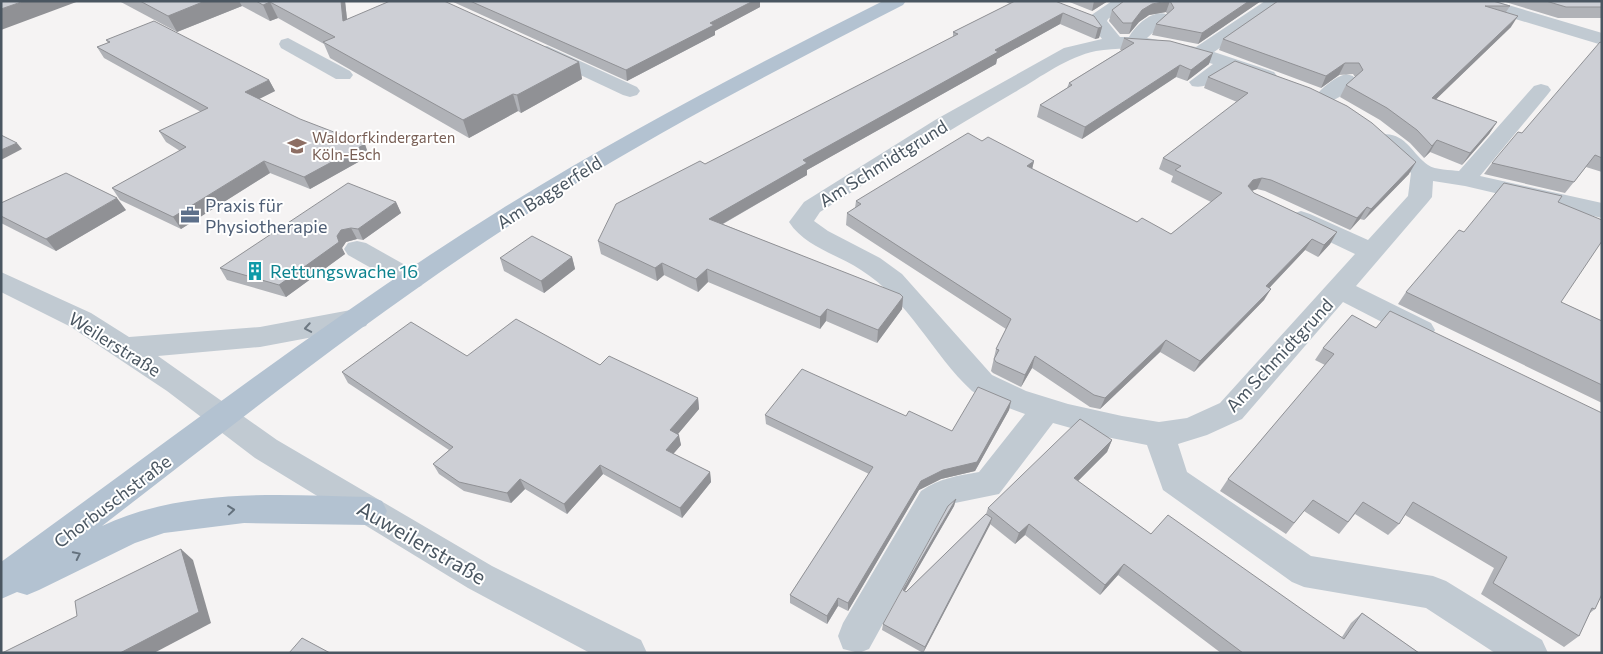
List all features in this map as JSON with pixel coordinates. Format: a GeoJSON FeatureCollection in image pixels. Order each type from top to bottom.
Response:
{"type":"FeatureCollection","features":[{"type":"Feature","properties":{"kind":"main road","name":"Am Baggerfeld"},"geometry":{"type":"LineString","coordinates":[[222,418],[356,319],[507,216],[600,160],[786,57],[897,1]]}},
{"type":"Feature","properties":{"kind":"main road","name":"Chorbuschstraße"},"geometry":{"type":"LineString","coordinates":[[1,583],[222,418]]}},
{"type":"Feature","properties":{"kind":"main road"},"geometry":{"type":"LineString","coordinates":[[1,592],[124,532],[164,518],[244,509],[370,511]]}},
{"type":"Feature","properties":{"kind":"street"},"geometry":{"type":"LineString","coordinates":[[1098,22],[1098,16],[1125,1]]}},
{"type":"Feature","properties":{"kind":"street"},"geometry":{"type":"LineString","coordinates":[[1201,52],[1277,1]]}},
{"type":"Feature","properties":{"kind":"street"},"geometry":{"type":"LineString","coordinates":[[1475,1],[1602,39]]}},
{"type":"Feature","properties":{"kind":"street"},"geometry":{"type":"LineString","coordinates":[[1080,15],[1098,22],[1114,42]]}},
{"type":"Feature","properties":{"kind":"street"},"geometry":{"type":"LineString","coordinates":[[1136,41],[1141,32],[1160,18]]}},
{"type":"Feature","properties":{"kind":"street","name":"Am Schmidtgrund"},"geometry":{"type":"LineString","coordinates":[[1346,80],[1315,96],[1201,52],[1167,44],[1136,41],[1114,42],[1071,52],[943,125],[812,208],[801,222],[812,235],[879,269],[909,295],[947,344],[982,383],[1000,393],[1109,426],[1159,434],[1197,428],[1231,411],[1420,197],[1422,172]]}},
{"type":"Feature","properties":{"kind":"street"},"geometry":{"type":"LineString","coordinates":[[288,44],[343,75]]}},
{"type":"Feature","properties":{"kind":"street"},"geometry":{"type":"LineString","coordinates":[[527,44],[630,91]]}},
{"type":"Feature","properties":{"kind":"street"},"geometry":{"type":"LineString","coordinates":[[1200,82],[1228,62]]}},
{"type":"Feature","properties":{"kind":"street"},"geometry":{"type":"LineString","coordinates":[[1465,179],[1540,90]]}},
{"type":"Feature","properties":{"kind":"street"},"geometry":{"type":"LineString","coordinates":[[1371,126],[1401,149],[1422,172],[1465,179],[1602,211]]}},
{"type":"Feature","properties":{"kind":"street"},"geometry":{"type":"LineString","coordinates":[[1283,210],[1372,252]]}},
{"type":"Feature","properties":{"kind":"street"},"geometry":{"type":"LineString","coordinates":[[357,249],[412,280]]}},
{"type":"Feature","properties":{"kind":"street","name":"Weilerstraße"},"geometry":{"type":"LineString","coordinates":[[1,281],[82,320],[177,383],[222,418]]}},
{"type":"Feature","properties":{"kind":"street","name":"Am Schmidtgrund"},"geometry":{"type":"LineString","coordinates":[[1340,289],[1445,341]]}},
{"type":"Feature","properties":{"kind":"street"},"geometry":{"type":"LineString","coordinates":[[124,348],[196,344],[260,337],[356,319]]}},
{"type":"Feature","properties":{"kind":"street"},"geometry":{"type":"LineString","coordinates":[[856,636],[933,501],[948,490],[988,484],[1047,408]]}},
{"type":"Feature","properties":{"kind":"street","name":"Auweilerstraße"},"geometry":{"type":"LineString","coordinates":[[222,418],[266,449],[480,577],[628,653]]}},
{"type":"Feature","properties":{"kind":"street"},"geometry":{"type":"LineString","coordinates":[[1159,434],[1174,480],[1304,571],[1433,593],[1529,653]]}},
{"type":"Feature","properties":{"kind":"building"},"geometry":{"type":"Polygon","coordinates":[[[1,1],[24,1],[1,9],[1,1]]]}},
{"type":"Feature","properties":{"kind":"building"},"geometry":{"type":"Polygon","coordinates":[[[140,1],[205,1],[168,16],[140,1]]]}},
{"type":"Feature","properties":{"kind":"building"},"geometry":{"type":"Polygon","coordinates":[[[256,1],[341,1],[343,21],[390,1],[444,1],[579,62],[517,95],[513,94],[463,120],[323,42],[335,37],[270,2],[263,5],[256,1]]]}},
{"type":"Feature","properties":{"kind":"building"},"geometry":{"type":"Polygon","coordinates":[[[470,1],[753,1],[710,23],[714,25],[626,70],[470,1]]]}},
{"type":"Feature","properties":{"kind":"building"},"geometry":{"type":"Polygon","coordinates":[[[1015,1],[1055,1],[1094,16],[1102,27],[1098,28],[1063,13],[995,50],[998,52],[803,160],[807,163],[709,219],[900,294],[903,297],[878,330],[827,309],[820,317],[707,269],[696,279],[662,263],[655,268],[598,241],[616,204],[700,161],[705,164],[958,34],[953,32],[1015,1]]]}},
{"type":"Feature","properties":{"kind":"building"},"geometry":{"type":"Polygon","coordinates":[[[1124,1],[1168,1],[1152,4],[1142,10],[1132,23],[1123,23],[1112,10],[1124,1]]]}},
{"type":"Feature","properties":{"kind":"building"},"geometry":{"type":"Polygon","coordinates":[[[1170,1],[1249,1],[1202,33],[1156,24],[1174,8],[1170,1]]]}},
{"type":"Feature","properties":{"kind":"building"},"geometry":{"type":"Polygon","coordinates":[[[1278,1],[1493,1],[1510,6],[1485,6],[1518,16],[1432,98],[1497,122],[1470,153],[1437,140],[1432,146],[1417,130],[1387,108],[1346,85],[1363,70],[1359,63],[1345,63],[1326,76],[1223,39],[1278,1]]]}},
{"type":"Feature","properties":{"kind":"building"},"geometry":{"type":"Polygon","coordinates":[[[1546,1],[1602,1],[1602,7],[1566,7],[1546,1]]]}},
{"type":"Feature","properties":{"kind":"building"},"geometry":{"type":"Polygon","coordinates":[[[154,21],[269,80],[245,92],[300,119],[365,144],[304,177],[264,161],[173,217],[112,188],[186,147],[159,131],[208,108],[97,47],[110,42],[106,40],[154,21]]]}},
{"type":"Feature","properties":{"kind":"building"},"geometry":{"type":"Polygon","coordinates":[[[1124,38],[1170,41],[1213,53],[1191,70],[1180,65],[1085,127],[1040,105],[1072,85],[1069,83],[1134,43],[1124,38]]]}},
{"type":"Feature","properties":{"kind":"building"},"geometry":{"type":"Polygon","coordinates":[[[1600,42],[1602,43],[1602,158],[1595,155],[1574,182],[1492,163],[1518,132],[1522,133],[1600,42]]]}},
{"type":"Feature","properties":{"kind":"building"},"geometry":{"type":"Polygon","coordinates":[[[1235,61],[1310,88],[1347,106],[1372,123],[1416,162],[1371,209],[1367,207],[1357,218],[1271,180],[1262,178],[1253,180],[1248,186],[1254,193],[1337,232],[1324,245],[1312,239],[1266,286],[1271,289],[1200,361],[1166,340],[1105,398],[1094,395],[1035,356],[1025,375],[996,362],[994,359],[999,350],[996,349],[1011,319],[847,213],[861,204],[856,201],[968,133],[982,141],[988,137],[1034,161],[1027,166],[1137,222],[1142,218],[1171,234],[1222,193],[1175,170],[1181,166],[1163,158],[1248,93],[1208,77],[1235,61]]]}},
{"type":"Feature","properties":{"kind":"building"},"geometry":{"type":"Polygon","coordinates":[[[1,135],[17,143],[1,150],[1,135]]]}},
{"type":"Feature","properties":{"kind":"building"},"geometry":{"type":"Polygon","coordinates":[[[66,173],[117,198],[46,239],[1,216],[1,203],[66,173]]]}},
{"type":"Feature","properties":{"kind":"building"},"geometry":{"type":"Polygon","coordinates":[[[348,183],[396,202],[358,229],[341,230],[337,236],[339,242],[279,285],[220,268],[348,183]]]}},
{"type":"Feature","properties":{"kind":"building"},"geometry":{"type":"Polygon","coordinates":[[[1504,183],[1562,196],[1558,202],[1602,220],[1602,241],[1561,302],[1602,321],[1602,385],[1406,292],[1459,230],[1464,232],[1504,183]]]}},
{"type":"Feature","properties":{"kind":"building"},"geometry":{"type":"Polygon","coordinates":[[[532,236],[572,257],[541,281],[500,258],[532,236]]]}},
{"type":"Feature","properties":{"kind":"building"},"geometry":{"type":"Polygon","coordinates":[[[1390,311],[1602,413],[1602,594],[1595,609],[1592,608],[1579,636],[1493,583],[1507,557],[1413,502],[1399,524],[1363,502],[1348,522],[1313,500],[1294,523],[1228,479],[1334,354],[1323,348],[1352,315],[1376,328],[1390,311]]]}},
{"type":"Feature","properties":{"kind":"building"},"geometry":{"type":"Polygon","coordinates":[[[516,319],[600,365],[609,356],[698,398],[670,430],[679,435],[666,450],[710,472],[680,508],[600,465],[564,504],[520,479],[507,493],[459,482],[433,464],[453,447],[342,372],[411,322],[467,356],[516,319]]]}},
{"type":"Feature","properties":{"kind":"building"},"geometry":{"type":"Polygon","coordinates":[[[802,369],[906,416],[909,411],[952,431],[978,387],[1011,401],[977,462],[943,470],[921,481],[848,603],[838,598],[827,616],[790,595],[873,467],[765,415],[802,369]]]}},
{"type":"Feature","properties":{"kind":"building"},"geometry":{"type":"Polygon","coordinates":[[[1080,419],[1112,440],[1074,478],[1151,534],[1168,515],[1344,639],[1362,613],[1419,653],[1243,653],[1124,564],[1105,585],[1029,524],[1019,533],[988,508],[1080,419]]]}},
{"type":"Feature","properties":{"kind":"building"},"geometry":{"type":"Polygon","coordinates":[[[956,499],[903,590],[906,592],[986,514],[992,518],[925,647],[883,624],[948,506],[956,499]]]}},
{"type":"Feature","properties":{"kind":"building"},"geometry":{"type":"Polygon","coordinates":[[[181,549],[199,612],[120,653],[2,653],[77,616],[75,601],[181,549]]]}},
{"type":"Feature","properties":{"kind":"building"},"geometry":{"type":"Polygon","coordinates":[[[302,638],[330,653],[289,653],[302,638]]]}},
{"type":"Feature","properties":{"kind":"place","name":"Waldorfkindergarten Köln-Esch"},"geometry":{"type":"Point","coordinates":[297,146]}},
{"type":"Feature","properties":{"kind":"place","name":"Praxis für Physiotherapie"},"geometry":{"type":"Point","coordinates":[190,215]}},
{"type":"Feature","properties":{"kind":"place","name":"Rettungswache 16"},"geometry":{"type":"Point","coordinates":[255,271]}}]}
